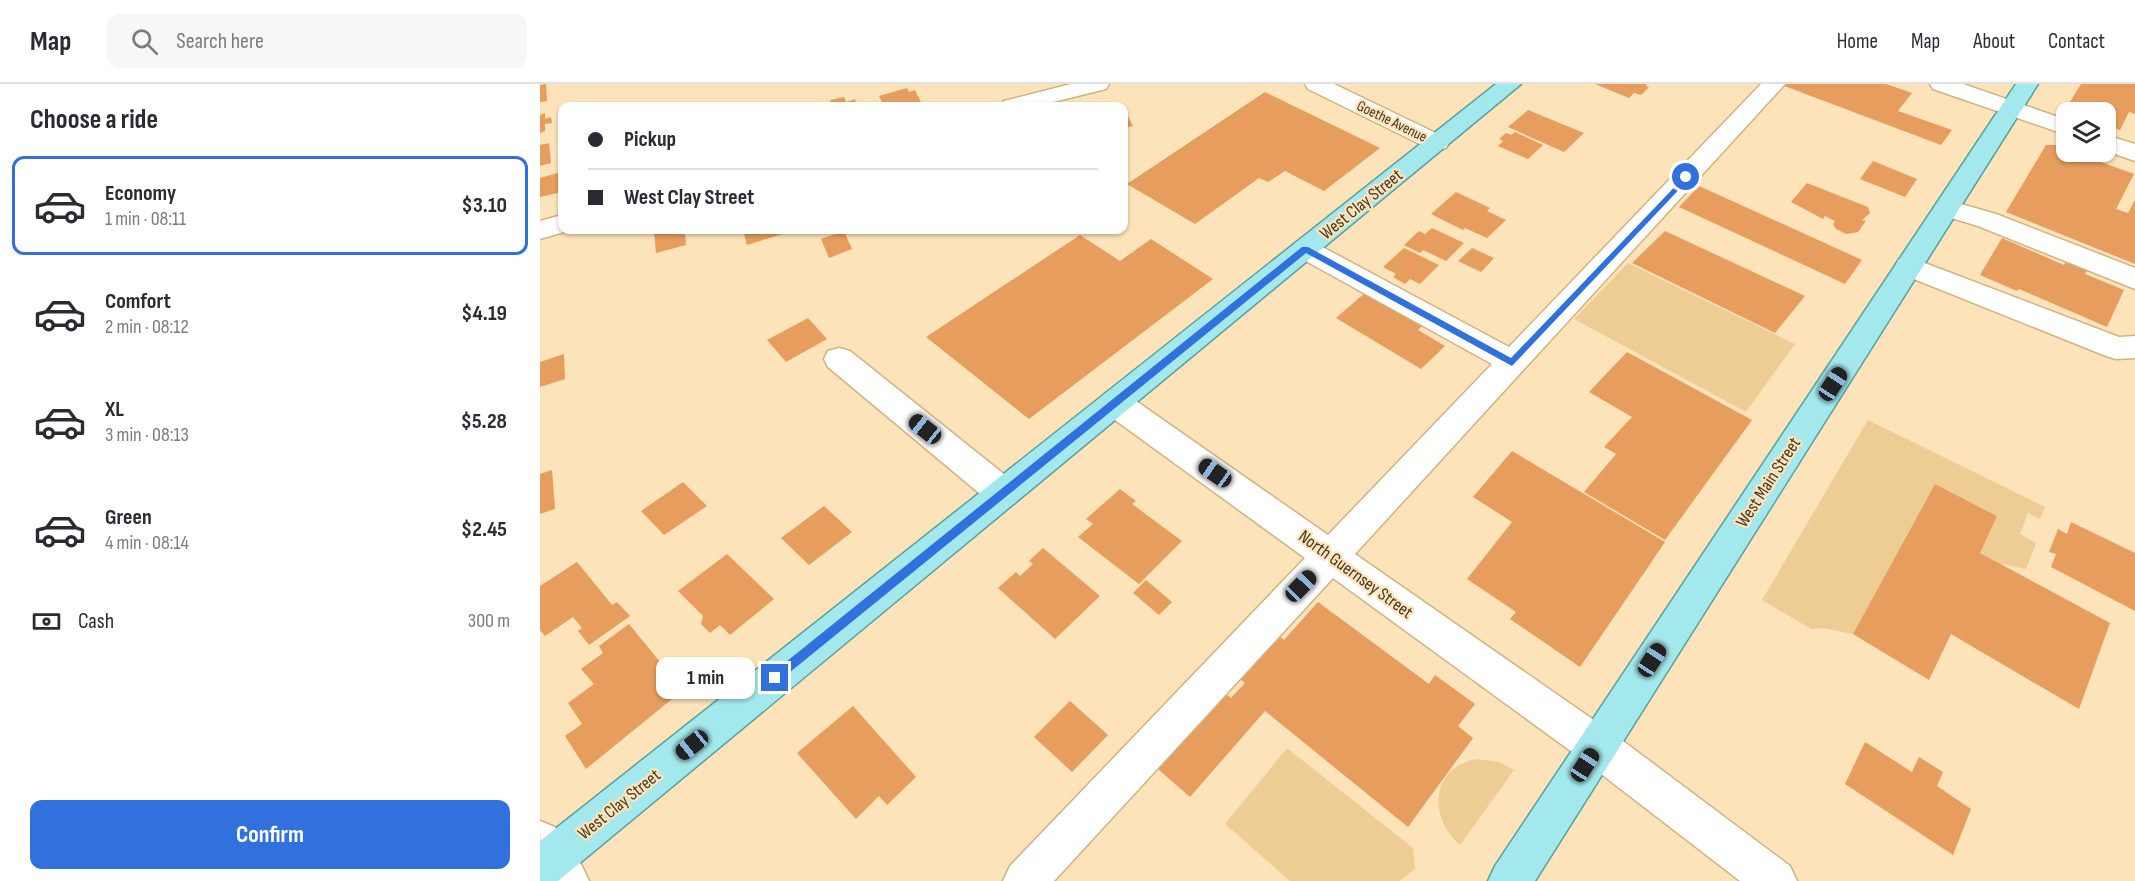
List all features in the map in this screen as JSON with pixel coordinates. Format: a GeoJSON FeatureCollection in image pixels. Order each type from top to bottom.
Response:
{"type":"FeatureCollection","features":[{"type":"Feature","properties":{"kind":"main road","name":"West Clay Street"},"geometry":{"type":"LineString","coordinates":[[549,862],[1510,84]]}},
{"type":"Feature","properties":{"kind":"main road","name":"West Main Street"},"geometry":{"type":"LineString","coordinates":[[1510,881],[2019,96]]}},
{"type":"Feature","properties":{"kind":"street"},"geometry":{"type":"LineString","coordinates":[[1028,102],[1098,84]]}},
{"type":"Feature","properties":{"kind":"street","name":"Goethe Avenue"},"geometry":{"type":"LineString","coordinates":[[1316,84],[1437,143]]}},
{"type":"Feature","properties":{"kind":"street"},"geometry":{"type":"LineString","coordinates":[[1025,881],[1774,84]]}},
{"type":"Feature","properties":{"kind":"street"},"geometry":{"type":"LineString","coordinates":[[1941,84],[2019,96],[2056,121]]}},
{"type":"Feature","properties":{"kind":"street"},"geometry":{"type":"LineString","coordinates":[[2116,146],[2135,153]]}},
{"type":"Feature","properties":{"kind":"street"},"geometry":{"type":"LineString","coordinates":[[1947,208],[1987,220],[2135,279]]}},
{"type":"Feature","properties":{"kind":"street"},"geometry":{"type":"LineString","coordinates":[[540,230],[558,225]]}},
{"type":"Feature","properties":{"kind":"street"},"geometry":{"type":"LineString","coordinates":[[1305,249],[1512,363]]}},
{"type":"Feature","properties":{"kind":"street"},"geometry":{"type":"LineString","coordinates":[[1909,266],[2116,348],[2135,347]]}},
{"type":"Feature","properties":{"kind":"street"},"geometry":{"type":"LineString","coordinates":[[839,359],[1003,493]]}},
{"type":"Feature","properties":{"kind":"street","name":"North Guernsey Street"},"geometry":{"type":"LineString","coordinates":[[1115,403],[1597,746],[1775,881]]}},
{"type":"Feature","properties":{"kind":"shaded area"},"geometry":{"type":"Polygon","coordinates":[[[1628,263],[1795,344],[1746,412],[1574,319],[1628,263]]]}},
{"type":"Feature","properties":{"kind":"shaded area"},"geometry":{"type":"Polygon","coordinates":[[[1868,420],[2045,507],[2040,519],[2028,513],[2020,534],[2036,543],[2026,569],[2001,564],[1980,553],[1997,516],[1935,484],[1853,634],[1823,628],[1811,629],[1762,600],[1868,420]]]}},
{"type":"Feature","properties":{"kind":"shaded area"},"geometry":{"type":"Polygon","coordinates":[[[1287,748],[1413,848],[1415,869],[1399,881],[1290,881],[1225,824],[1287,748]]]}},
{"type":"Feature","properties":{"kind":"shaded area"},"geometry":{"type":"Polygon","coordinates":[[[1477,759],[1499,762],[1514,770],[1460,845],[1450,834],[1443,821],[1439,808],[1439,795],[1450,772],[1461,764],[1477,759]]]}},
{"type":"Feature","properties":{"kind":"building"},"geometry":{"type":"Polygon","coordinates":[[[546,84],[547,101],[540,102],[540,85],[546,84]]]}},
{"type":"Feature","properties":{"kind":"building"},"geometry":{"type":"Polygon","coordinates":[[[1595,84],[1647,84],[1646,86],[1649,87],[1641,95],[1634,93],[1629,98],[1595,84]]]}},
{"type":"Feature","properties":{"kind":"building"},"geometry":{"type":"Polygon","coordinates":[[[1779,84],[1886,84],[1912,93],[1898,111],[1952,130],[1941,145],[1779,84]]]}},
{"type":"Feature","properties":{"kind":"building"},"geometry":{"type":"Polygon","coordinates":[[[2081,84],[2135,84],[2135,114],[2129,112],[2120,130],[2116,129],[2116,102],[2070,102],[2081,84]]]}},
{"type":"Feature","properties":{"kind":"building"},"geometry":{"type":"Polygon","coordinates":[[[907,88],[909,92],[915,90],[921,102],[882,102],[879,96],[907,88]]]}},
{"type":"Feature","properties":{"kind":"building"},"geometry":{"type":"Polygon","coordinates":[[[1265,92],[1380,148],[1324,191],[1285,171],[1268,182],[1259,178],[1195,224],[1128,183],[1265,92]]]}},
{"type":"Feature","properties":{"kind":"building"},"geometry":{"type":"Polygon","coordinates":[[[844,97],[846,102],[831,102],[830,100],[844,97]]]}},
{"type":"Feature","properties":{"kind":"building"},"geometry":{"type":"Polygon","coordinates":[[[1528,110],[1584,133],[1564,152],[1508,127],[1528,110]]]}},
{"type":"Feature","properties":{"kind":"building"},"geometry":{"type":"Polygon","coordinates":[[[545,113],[545,119],[551,117],[552,123],[545,124],[545,131],[540,133],[540,115],[545,113]]]}},
{"type":"Feature","properties":{"kind":"building"},"geometry":{"type":"Polygon","coordinates":[[[1128,117],[1133,126],[1128,127],[1128,117]]]}},
{"type":"Feature","properties":{"kind":"building"},"geometry":{"type":"Polygon","coordinates":[[[1515,132],[1543,145],[1528,159],[1498,146],[1503,141],[1499,139],[1506,133],[1511,135],[1515,132]]]}},
{"type":"Feature","properties":{"kind":"building"},"geometry":{"type":"Polygon","coordinates":[[[549,143],[551,163],[540,166],[540,145],[549,143]]]}},
{"type":"Feature","properties":{"kind":"building"},"geometry":{"type":"Polygon","coordinates":[[[2046,145],[2056,145],[2056,162],[2101,162],[2134,174],[2116,209],[2128,213],[2135,200],[2135,264],[2006,212],[2046,145]]]}},
{"type":"Feature","properties":{"kind":"building"},"geometry":{"type":"Polygon","coordinates":[[[1873,161],[1917,179],[1905,197],[1860,179],[1873,161]]]}},
{"type":"Feature","properties":{"kind":"building"},"geometry":{"type":"Polygon","coordinates":[[[558,173],[558,193],[540,197],[540,178],[558,173]]]}},
{"type":"Feature","properties":{"kind":"building"},"geometry":{"type":"Polygon","coordinates":[[[1807,183],[1868,207],[1870,213],[1862,220],[1866,221],[1858,232],[1846,234],[1836,229],[1833,224],[1835,221],[1825,216],[1823,219],[1791,202],[1807,183]]]}},
{"type":"Feature","properties":{"kind":"building"},"geometry":{"type":"Polygon","coordinates":[[[1699,186],[1862,260],[1845,284],[1679,207],[1699,186]]]}},
{"type":"Feature","properties":{"kind":"building"},"geometry":{"type":"Polygon","coordinates":[[[1456,192],[1490,208],[1487,211],[1506,220],[1487,238],[1465,228],[1463,230],[1431,214],[1456,192]]]}},
{"type":"Feature","properties":{"kind":"building"},"geometry":{"type":"Polygon","coordinates":[[[1432,228],[1464,243],[1446,261],[1423,250],[1420,253],[1404,245],[1419,231],[1425,234],[1432,228]]]}},
{"type":"Feature","properties":{"kind":"building"},"geometry":{"type":"Polygon","coordinates":[[[1665,231],[1805,296],[1775,333],[1632,263],[1665,231]]]}},
{"type":"Feature","properties":{"kind":"building"},"geometry":{"type":"Polygon","coordinates":[[[654,234],[685,234],[686,245],[656,253],[654,234]]]}},
{"type":"Feature","properties":{"kind":"building"},"geometry":{"type":"Polygon","coordinates":[[[744,234],[782,234],[747,245],[744,234]]]}},
{"type":"Feature","properties":{"kind":"building"},"geometry":{"type":"Polygon","coordinates":[[[835,234],[845,234],[852,249],[829,258],[821,239],[835,234]]]}},
{"type":"Feature","properties":{"kind":"building"},"geometry":{"type":"Polygon","coordinates":[[[1080,235],[1120,261],[1151,239],[1213,279],[1029,419],[926,337],[1080,235]]]}},
{"type":"Feature","properties":{"kind":"building"},"geometry":{"type":"Polygon","coordinates":[[[2002,238],[2064,265],[2068,256],[2090,265],[2085,274],[2124,290],[2107,327],[2019,289],[2017,291],[1980,275],[2002,238]]]}},
{"type":"Feature","properties":{"kind":"building"},"geometry":{"type":"Polygon","coordinates":[[[1404,248],[1439,265],[1420,284],[1410,279],[1405,284],[1393,277],[1396,274],[1383,267],[1404,248]]]}},
{"type":"Feature","properties":{"kind":"building"},"geometry":{"type":"Polygon","coordinates":[[[1472,248],[1494,258],[1481,272],[1458,261],[1472,248]]]}},
{"type":"Feature","properties":{"kind":"building"},"geometry":{"type":"Polygon","coordinates":[[[1366,292],[1423,325],[1418,330],[1445,346],[1421,369],[1336,318],[1366,292]]]}},
{"type":"Feature","properties":{"kind":"building"},"geometry":{"type":"Polygon","coordinates":[[[808,318],[827,339],[786,362],[767,340],[808,318]]]}},
{"type":"Feature","properties":{"kind":"building"},"geometry":{"type":"Polygon","coordinates":[[[1627,352],[1752,420],[1665,540],[1584,492],[1616,454],[1604,447],[1632,417],[1589,392],[1627,352]]]}},
{"type":"Feature","properties":{"kind":"building"},"geometry":{"type":"Polygon","coordinates":[[[564,354],[565,379],[540,387],[540,362],[564,354]]]}},
{"type":"Feature","properties":{"kind":"building"},"geometry":{"type":"Polygon","coordinates":[[[1512,451],[1665,542],[1580,667],[1510,619],[1516,612],[1467,579],[1512,522],[1473,497],[1512,451]]]}},
{"type":"Feature","properties":{"kind":"building"},"geometry":{"type":"Polygon","coordinates":[[[552,470],[555,509],[540,514],[540,474],[552,470]]]}},
{"type":"Feature","properties":{"kind":"building"},"geometry":{"type":"Polygon","coordinates":[[[683,482],[707,506],[664,535],[641,511],[683,482]]]}},
{"type":"Feature","properties":{"kind":"building"},"geometry":{"type":"Polygon","coordinates":[[[1935,484],[1997,516],[1980,553],[2110,623],[2079,709],[1951,634],[1929,680],[1853,634],[1935,484]]]}},
{"type":"Feature","properties":{"kind":"building"},"geometry":{"type":"Polygon","coordinates":[[[1120,489],[1136,501],[1132,504],[1182,541],[1139,584],[1078,537],[1093,524],[1086,519],[1120,489]]]}},
{"type":"Feature","properties":{"kind":"building"},"geometry":{"type":"Polygon","coordinates":[[[824,506],[852,532],[809,565],[781,538],[824,506]]]}},
{"type":"Feature","properties":{"kind":"building"},"geometry":{"type":"Polygon","coordinates":[[[2071,522],[2135,553],[2135,611],[2051,567],[2056,554],[2049,552],[2058,529],[2067,534],[2071,522]]]}},
{"type":"Feature","properties":{"kind":"building"},"geometry":{"type":"Polygon","coordinates":[[[1043,548],[1100,596],[1055,639],[998,588],[1016,572],[1020,576],[1033,564],[1029,561],[1043,548]]]}},
{"type":"Feature","properties":{"kind":"building"},"geometry":{"type":"Polygon","coordinates":[[[727,554],[774,599],[730,635],[720,625],[710,633],[701,624],[703,616],[678,591],[727,554]]]}},
{"type":"Feature","properties":{"kind":"building"},"geometry":{"type":"Polygon","coordinates":[[[577,562],[612,605],[617,602],[630,616],[589,645],[578,631],[582,628],[573,617],[545,636],[540,630],[540,586],[577,562]]]}},
{"type":"Feature","properties":{"kind":"building"},"geometry":{"type":"Polygon","coordinates":[[[1146,580],[1172,602],[1159,615],[1133,593],[1146,580]]]}},
{"type":"Feature","properties":{"kind":"building"},"geometry":{"type":"Polygon","coordinates":[[[1318,602],[1429,684],[1435,675],[1475,704],[1458,726],[1473,738],[1408,827],[1265,711],[1190,797],[1158,769],[1226,694],[1231,698],[1245,683],[1240,679],[1279,636],[1284,640],[1318,602]]]}},
{"type":"Feature","properties":{"kind":"building"},"geometry":{"type":"Polygon","coordinates":[[[629,624],[683,690],[586,769],[565,736],[582,724],[568,703],[594,684],[581,669],[603,653],[599,646],[629,624]]]}},
{"type":"Feature","properties":{"kind":"building"},"geometry":{"type":"Polygon","coordinates":[[[1070,701],[1108,735],[1072,772],[1034,737],[1070,701]]]}},
{"type":"Feature","properties":{"kind":"building"},"geometry":{"type":"Polygon","coordinates":[[[853,706],[916,777],[887,805],[879,796],[856,819],[797,753],[853,706]]]}},
{"type":"Feature","properties":{"kind":"building"},"geometry":{"type":"Polygon","coordinates":[[[1865,742],[1912,772],[1919,757],[1943,772],[1937,786],[1971,809],[1953,855],[1845,784],[1865,742]]]}},
{"type":"Feature","properties":{"kind":"route"},"geometry":{"type":"LineString","coordinates":[[775,678],[1305,249],[1512,363],[1686,177]]}}]}
